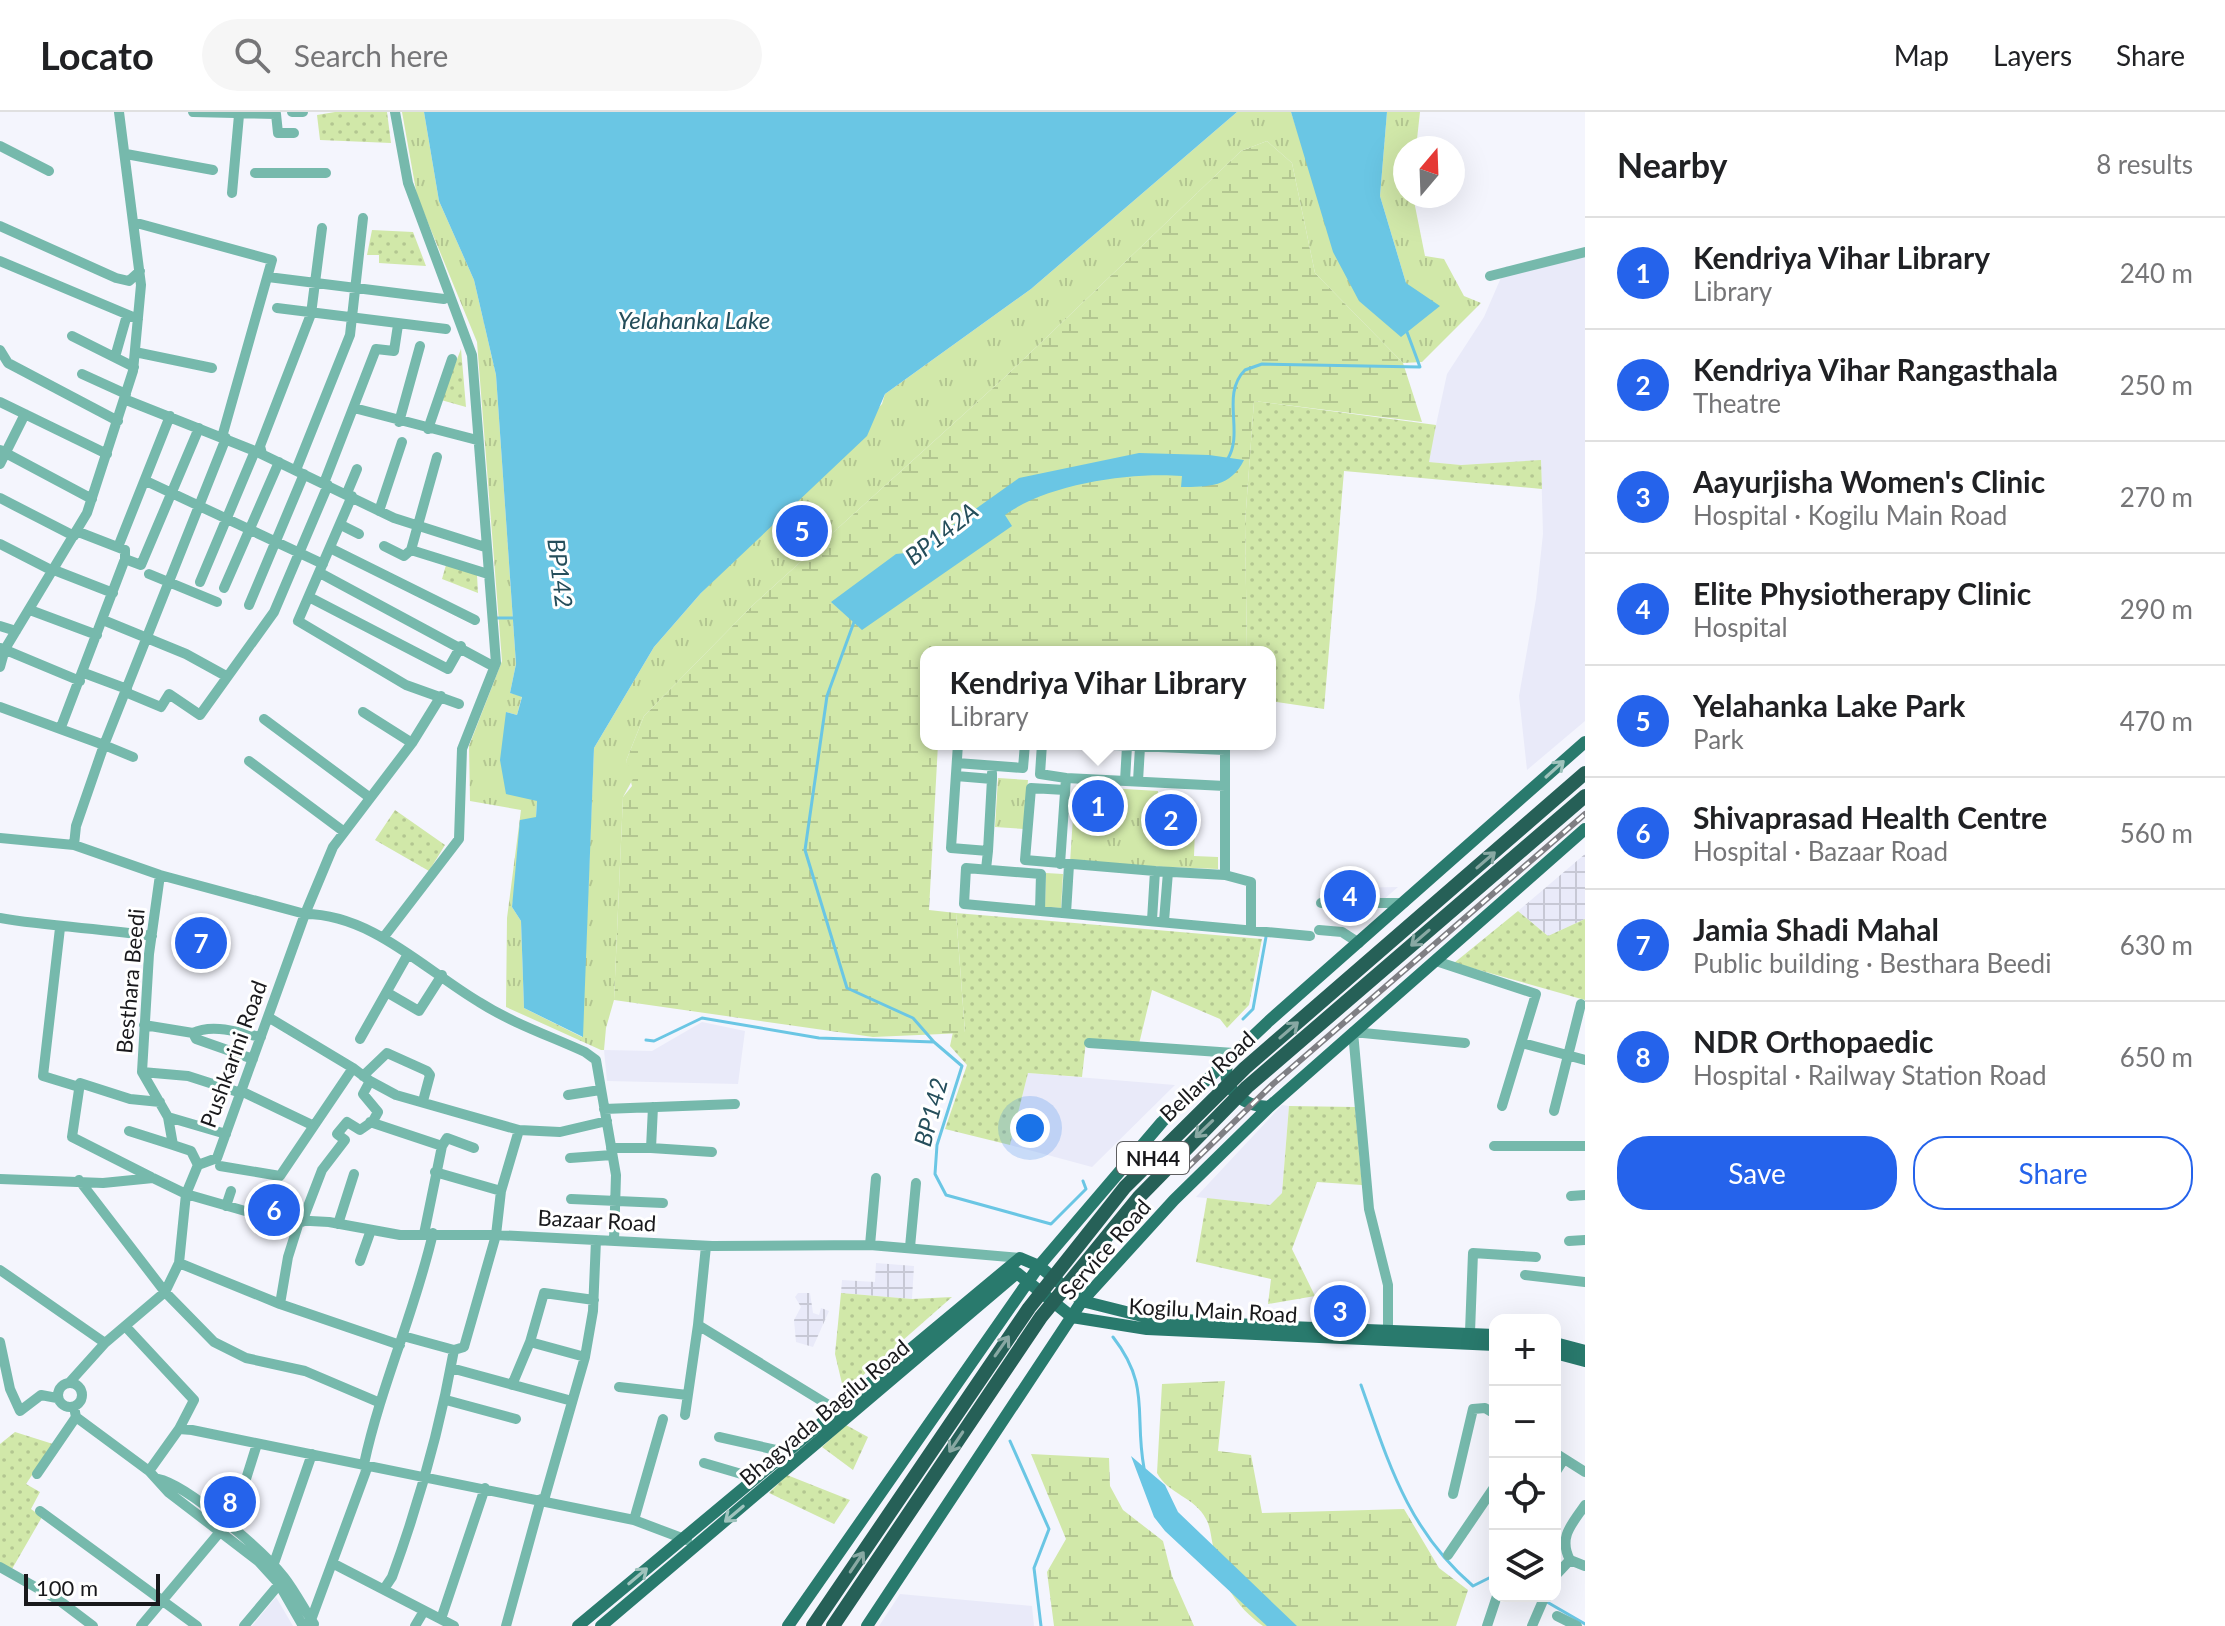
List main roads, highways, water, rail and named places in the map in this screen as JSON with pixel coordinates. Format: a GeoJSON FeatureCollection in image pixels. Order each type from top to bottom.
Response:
{"type":"FeatureCollection","features":[{"type":"Feature","properties":{"kind":"highway","name":"Bellary Road"},"geometry":{"type":"LineString","coordinates":[[813,1626],[1029,1308],[1125,1187],[1245,1068],[1585,773]]}},
{"type":"Feature","properties":{"kind":"highway","name":"Bellary Road"},"geometry":{"type":"LineString","coordinates":[[833,1626],[1041,1317],[1139,1197],[1247,1087],[1585,796]]}},
{"type":"Feature","properties":{"kind":"main road"},"geometry":{"type":"LineString","coordinates":[[788,1626],[1022,1266],[1063,1235],[1162,1122],[1231,1056],[1585,742]]}},
{"type":"Feature","properties":{"kind":"main road","name":"Service Road"},"geometry":{"type":"LineString","coordinates":[[867,1626],[1082,1301],[1174,1200],[1269,1107],[1585,829]]}},
{"type":"Feature","properties":{"kind":"main road"},"geometry":{"type":"LineString","coordinates":[[1231,1056],[1226,1079],[1235,1094],[1247,1104],[1269,1107]]}},
{"type":"Feature","properties":{"kind":"main road"},"geometry":{"type":"LineString","coordinates":[[1022,1266],[1082,1301]]}},
{"type":"Feature","properties":{"kind":"main road"},"geometry":{"type":"LineString","coordinates":[[1022,1266],[1072,1317]]}},
{"type":"Feature","properties":{"kind":"main road","name":"Bhagyada Bagilu Road"},"geometry":{"type":"LineString","coordinates":[[578,1626],[835,1409],[1022,1266]]}},
{"type":"Feature","properties":{"kind":"main road","name":"Bhagyada Bagilu Road"},"geometry":{"type":"LineString","coordinates":[[601,1626],[1022,1266]]}},
{"type":"Feature","properties":{"kind":"main road","name":"Kogilu Main Road"},"geometry":{"type":"LineString","coordinates":[[1082,1301],[1146,1323],[1388,1329],[1402,1334],[1489,1344]]}},
{"type":"Feature","properties":{"kind":"main road","name":"Kogilu Main Road"},"geometry":{"type":"LineString","coordinates":[[1072,1317],[1402,1334],[1489,1334]]}},
{"type":"Feature","properties":{"kind":"main road"},"geometry":{"type":"LineString","coordinates":[[1561,1345],[1585,1351]]}},
{"type":"Feature","properties":{"kind":"main road"},"geometry":{"type":"LineString","coordinates":[[1561,1355],[1585,1361]]}},
{"type":"Feature","properties":{"kind":"water","name":"Yelahanka Lake"},"geometry":{"type":"Polygon","coordinates":[[[424,112],[1237,112],[1031,289],[885,394],[867,436],[701,593],[654,647],[594,748],[583,1037],[524,1008],[521,921],[512,907],[520,820],[536,817],[537,801],[506,794],[500,760],[506,712],[517,715],[522,697],[510,693],[516,664],[496,375],[474,280],[439,201],[424,112]]]}},
{"type":"Feature","properties":{"kind":"water"},"geometry":{"type":"Polygon","coordinates":[[[1291,112],[1387,112],[1380,196],[1406,283],[1440,306],[1401,337],[1359,301],[1333,252],[1291,112]]]}},
{"type":"Feature","properties":{"kind":"water"},"geometry":{"type":"Polygon","coordinates":[[[1139,453],[1209,455],[1244,460],[1232,476],[1209,486],[1181,487],[1182,476],[1138,476],[1090,482],[1043,495],[1005,515],[1012,526],[862,630],[831,602],[896,554],[915,552],[1019,478],[1139,453]]]}},
{"type":"Feature","properties":{"kind":"water"},"geometry":{"type":"Polygon","coordinates":[[[1131,1456],[1165,1485],[1178,1512],[1297,1626],[1267,1626],[1165,1531],[1154,1517],[1131,1456]]]}},
{"type":"Feature","properties":{"kind":"waterway","name":"BP142A"},"geometry":{"type":"LineString","coordinates":[[1227,460],[1234,438],[1234,391],[1245,370],[1262,364],[1420,367],[1407,332]]}},
{"type":"Feature","properties":{"kind":"waterway"},"geometry":{"type":"LineString","coordinates":[[495,618],[515,618]]}},
{"type":"Feature","properties":{"kind":"waterway","name":"BP142A"},"geometry":{"type":"LineString","coordinates":[[854,622],[827,696],[805,850],[847,988],[913,1018],[934,1042]]}},
{"type":"Feature","properties":{"kind":"waterway"},"geometry":{"type":"LineString","coordinates":[[1243,1019],[1253,1009],[1266,937]]}},
{"type":"Feature","properties":{"kind":"waterway","name":"BP142"},"geometry":{"type":"LineString","coordinates":[[646,1040],[654,1041],[702,1018],[819,1038],[934,1042],[962,1066],[937,1145],[935,1174],[946,1195],[1051,1224],[1086,1189],[1083,1181]]}},
{"type":"Feature","properties":{"kind":"waterway","name":"BP142"},"geometry":{"type":"LineString","coordinates":[[1113,1337],[1125,1354],[1137,1386],[1144,1468]]}},
{"type":"Feature","properties":{"kind":"waterway"},"geometry":{"type":"LineString","coordinates":[[1361,1385],[1392,1469],[1416,1519],[1451,1565],[1473,1586],[1489,1578]]}},
{"type":"Feature","properties":{"kind":"waterway"},"geometry":{"type":"LineString","coordinates":[[1010,1441],[1049,1529],[1034,1568],[1041,1626]]}},
{"type":"Feature","properties":{"kind":"waterway"},"geometry":{"type":"LineString","coordinates":[[1547,1602],[1585,1624]]}},
{"type":"Feature","properties":{"kind":"railway"},"geometry":{"type":"LineString","coordinates":[[1187,1168],[1273,1084],[1585,814]]}},
{"type":"Feature","properties":{"kind":"place","name":"Yelahanka Lake Park"},"geometry":{"type":"Point","coordinates":[802,531]}},
{"type":"Feature","properties":{"kind":"place","name":"Kendriya Vihar Library"},"geometry":{"type":"Point","coordinates":[1098,806]}},
{"type":"Feature","properties":{"kind":"place","name":"Kendriya Vihar Rangasthala"},"geometry":{"type":"Point","coordinates":[1171,820]}},
{"type":"Feature","properties":{"kind":"place","name":"Elite Physiotherapy Clinic"},"geometry":{"type":"Point","coordinates":[1350,896]}},
{"type":"Feature","properties":{"kind":"place","name":"Jamia Shadi Mahal"},"geometry":{"type":"Point","coordinates":[201,943]}},
{"type":"Feature","properties":{"kind":"place","name":"Shivaprasad Health Centre"},"geometry":{"type":"Point","coordinates":[274,1210]}},
{"type":"Feature","properties":{"kind":"place","name":"Aayurjisha Women's Clinic"},"geometry":{"type":"Point","coordinates":[1340,1311]}},
{"type":"Feature","properties":{"kind":"place","name":"NDR Orthopaedic"},"geometry":{"type":"Point","coordinates":[230,1502]}}]}
